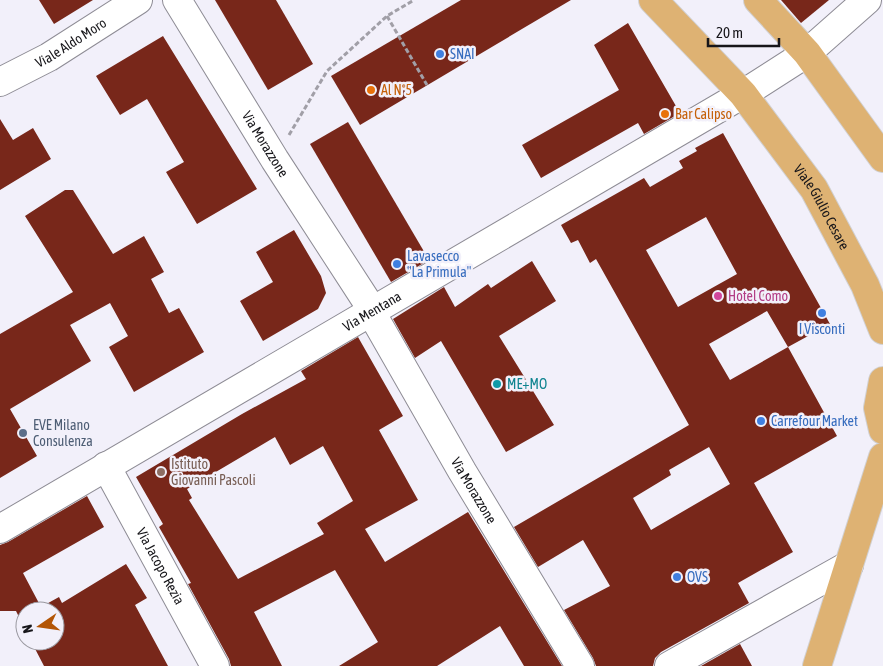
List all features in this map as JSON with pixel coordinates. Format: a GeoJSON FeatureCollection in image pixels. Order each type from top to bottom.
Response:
{"type":"FeatureCollection","features":[{"type":"Feature","properties":{"kind":"main road","name":"Viale Giulio Cesare"},"geometry":{"type":"LineString","coordinates":[[653,0],[743,94],[814,189],[865,286],[883,330]]}},
{"type":"Feature","properties":{"kind":"main road"},"geometry":{"type":"LineString","coordinates":[[758,0],[807,53],[883,158]]}},
{"type":"Feature","properties":{"kind":"main road"},"geometry":{"type":"LineString","coordinates":[[883,382],[878,408],[883,430]]}},
{"type":"Feature","properties":{"kind":"main road"},"geometry":{"type":"LineString","coordinates":[[817,666],[883,457]]}},
{"type":"Feature","properties":{"kind":"street","name":"Viale Aldo Moro"},"geometry":{"type":"LineString","coordinates":[[0,82],[49,57],[138,0]]}},
{"type":"Feature","properties":{"kind":"street","name":"Via Morazzone"},"geometry":{"type":"LineString","coordinates":[[177,0],[275,160],[372,311],[462,471],[580,666]]}},
{"type":"Feature","properties":{"kind":"street","name":"Via Mentana"},"geometry":{"type":"LineString","coordinates":[[0,529],[743,94],[807,53],[867,0]]}},
{"type":"Feature","properties":{"kind":"street","name":"Via Jacopo Rezia"},"geometry":{"type":"LineString","coordinates":[[106,466],[215,666]]}},
{"type":"Feature","properties":{"kind":"street"},"geometry":{"type":"LineString","coordinates":[[669,666],[849,565]]}},
{"type":"Feature","properties":{"kind":"path"},"geometry":{"type":"LineString","coordinates":[[275,160],[327,71],[387,16],[414,0]]}},
{"type":"Feature","properties":{"kind":"path"},"geometry":{"type":"LineString","coordinates":[[387,16],[426,85]]}},
{"type":"Feature","properties":{"kind":"building"},"geometry":{"type":"Polygon","coordinates":[[[39,0],[93,0],[54,24],[39,0]]]}},
{"type":"Feature","properties":{"kind":"building"},"geometry":{"type":"Polygon","coordinates":[[[215,0],[276,0],[313,64],[268,90],[215,0]]]}},
{"type":"Feature","properties":{"kind":"building"},"geometry":{"type":"Polygon","coordinates":[[[461,0],[571,0],[360,125],[331,76],[461,0]]]}},
{"type":"Feature","properties":{"kind":"building"},"geometry":{"type":"Polygon","coordinates":[[[781,0],[829,0],[801,23],[781,0]]]}},
{"type":"Feature","properties":{"kind":"building"},"geometry":{"type":"Polygon","coordinates":[[[628,23],[680,113],[644,134],[638,123],[541,178],[522,145],[619,90],[594,45],[628,23]]]}},
{"type":"Feature","properties":{"kind":"building"},"geometry":{"type":"Polygon","coordinates":[[[163,36],[257,189],[197,224],[166,172],[184,162],[147,99],[120,115],[96,76],[163,36]]]}},
{"type":"Feature","properties":{"kind":"building"},"geometry":{"type":"Polygon","coordinates":[[[0,119],[13,140],[33,128],[51,159],[0,190],[0,119]]]}},
{"type":"Feature","properties":{"kind":"building"},"geometry":{"type":"Polygon","coordinates":[[[348,122],[429,260],[391,282],[310,144],[348,122]]]}},
{"type":"Feature","properties":{"kind":"building"},"geometry":{"type":"Polygon","coordinates":[[[723,133],[830,324],[788,347],[837,436],[754,483],[793,552],[738,583],[749,603],[661,652],[655,658],[653,666],[596,666],[564,610],[610,586],[583,540],[538,567],[514,527],[689,425],[596,259],[590,263],[578,240],[571,243],[561,225],[644,178],[650,187],[683,168],[679,161],[697,151],[695,148],[723,133]],[[706,217],[646,250],[678,307],[737,274],[706,217]],[[767,311],[709,344],[730,380],[788,347],[767,311]],[[709,447],[669,470],[671,475],[633,498],[651,530],[730,484],[709,447]]]}},
{"type":"Feature","properties":{"kind":"building"},"geometry":{"type":"Polygon","coordinates":[[[65,190],[73,190],[113,254],[144,236],[164,272],[151,279],[169,313],[179,308],[204,352],[134,392],[109,347],[128,336],[110,303],[70,325],[91,361],[10,409],[37,456],[0,478],[0,334],[73,292],[25,216],[65,190]]]}},
{"type":"Feature","properties":{"kind":"building"},"geometry":{"type":"Polygon","coordinates":[[[294,230],[321,276],[326,293],[318,309],[263,341],[240,301],[273,282],[256,252],[294,230]]]}},
{"type":"Feature","properties":{"kind":"building","name":"ME+MO"},"geometry":{"type":"Polygon","coordinates":[[[532,261],[556,301],[499,336],[554,425],[506,452],[441,341],[415,358],[393,319],[444,287],[455,307],[488,284],[491,288],[532,261]]]}},
{"type":"Feature","properties":{"kind":"building"},"geometry":{"type":"Polygon","coordinates":[[[358,337],[403,416],[379,430],[418,500],[365,529],[385,562],[468,512],[562,666],[524,666],[500,626],[437,666],[339,666],[378,642],[335,570],[254,612],[282,666],[231,666],[188,584],[191,583],[159,527],[163,524],[136,477],[242,414],[306,379],[301,371],[358,337]],[[275,437],[187,489],[192,498],[189,500],[238,579],[324,534],[317,523],[353,501],[323,446],[290,465],[275,437]]]}},
{"type":"Feature","properties":{"kind":"building"},"geometry":{"type":"Polygon","coordinates":[[[87,496],[104,527],[23,573],[38,601],[15,601],[15,611],[0,611],[0,545],[87,496]]]}},
{"type":"Feature","properties":{"kind":"building"},"geometry":{"type":"Polygon","coordinates":[[[126,564],[147,598],[135,605],[168,666],[44,666],[36,651],[65,651],[65,601],[126,564]]]}},
{"type":"Feature","properties":{"kind":"building"},"geometry":{"type":"Polygon","coordinates":[[[59,597],[61,601],[52,601],[59,597]]]}},
{"type":"Feature","properties":{"kind":"building"},"geometry":{"type":"Polygon","coordinates":[[[740,644],[752,666],[701,666],[740,644]]]}},
{"type":"Feature","properties":{"kind":"place","name":"SNAI"},"geometry":{"type":"Point","coordinates":[440,54]}},
{"type":"Feature","properties":{"kind":"place","name":"Al N°5"},"geometry":{"type":"Point","coordinates":[371,90]}},
{"type":"Feature","properties":{"kind":"place","name":"Bar Calipso"},"geometry":{"type":"Point","coordinates":[665,114]}},
{"type":"Feature","properties":{"kind":"place","name":"Lavasecco \"La Primula\""},"geometry":{"type":"Point","coordinates":[397,264]}},
{"type":"Feature","properties":{"kind":"place","name":"Hotel Como"},"geometry":{"type":"Point","coordinates":[718,296]}},
{"type":"Feature","properties":{"kind":"place","name":"I Visconti"},"geometry":{"type":"Point","coordinates":[822,313]}},
{"type":"Feature","properties":{"kind":"place","name":"ME+MO"},"geometry":{"type":"Point","coordinates":[497,384]}},
{"type":"Feature","properties":{"kind":"place","name":"Carrefour Market"},"geometry":{"type":"Point","coordinates":[761,421]}},
{"type":"Feature","properties":{"kind":"place","name":"EVE Milano Consulenza"},"geometry":{"type":"Point","coordinates":[23,433]}},
{"type":"Feature","properties":{"kind":"place","name":"Istituto Giovanni Pascoli"},"geometry":{"type":"Point","coordinates":[161,472]}},
{"type":"Feature","properties":{"kind":"place","name":"OVS"},"geometry":{"type":"Point","coordinates":[677,577]}}]}
